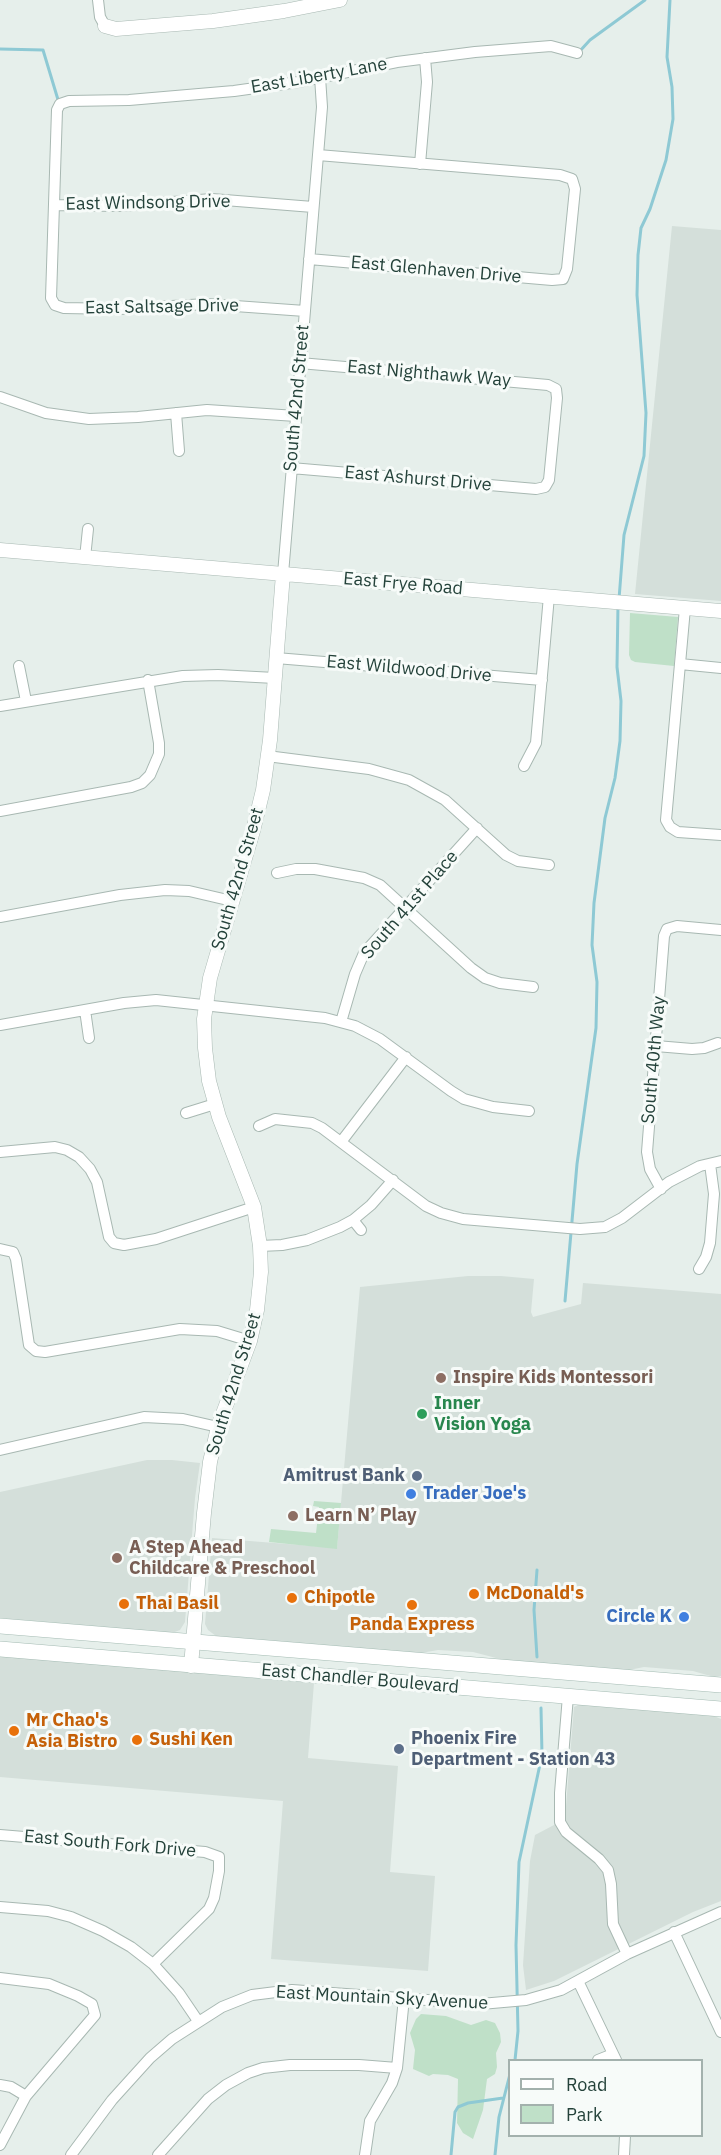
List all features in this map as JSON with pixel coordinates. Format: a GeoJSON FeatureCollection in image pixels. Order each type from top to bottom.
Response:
{"type":"FeatureCollection","features":[{"type":"Feature","properties":{"kind":"main road","name":"East Chandler Boulevard"},"geometry":{"type":"LineString","coordinates":[[0,1626],[721,1685]]}},
{"type":"Feature","properties":{"kind":"main road","name":"East Chandler Boulevard"},"geometry":{"type":"LineString","coordinates":[[0,1649],[721,1709]]}},
{"type":"Feature","properties":{"kind":"main road"},"geometry":{"type":"LineString","coordinates":[[425,1684],[428,1661]]}},
{"type":"Feature","properties":{"kind":"main road"},"geometry":{"type":"LineString","coordinates":[[511,1691],[514,1668]]}},
{"type":"Feature","properties":{"kind":"street"},"geometry":{"type":"LineString","coordinates":[[98,0],[100,17],[105,26],[116,29],[274,13],[340,0]]}},
{"type":"Feature","properties":{"kind":"street","name":"East Liberty Lane"},"geometry":{"type":"LineString","coordinates":[[54,205],[57,111],[60,104],[206,94],[276,86],[425,58],[476,52],[550,46],[577,53]]}},
{"type":"Feature","properties":{"kind":"street"},"geometry":{"type":"LineString","coordinates":[[318,155],[420,164],[427,82],[425,58]]}},
{"type":"Feature","properties":{"kind":"street","name":"South 42nd Street"},"geometry":{"type":"LineString","coordinates":[[191,1665],[210,1462],[218,1426],[250,1341],[260,1290],[260,1246],[254,1207],[215,1104],[205,1056],[206,1004],[210,978],[257,814],[267,756],[322,107],[320,77]]}},
{"type":"Feature","properties":{"kind":"street","name":"East Glenhaven Drive"},"geometry":{"type":"LineString","coordinates":[[309,259],[552,280],[563,279],[567,269],[575,189],[572,179],[560,175],[420,164]]}},
{"type":"Feature","properties":{"kind":"street","name":"East Windsong Drive"},"geometry":{"type":"LineString","coordinates":[[54,205],[120,206],[212,199],[313,207]]}},
{"type":"Feature","properties":{"kind":"street","name":"East Saltsage Drive"},"geometry":{"type":"LineString","coordinates":[[54,205],[51,298],[55,305],[64,308],[119,309],[207,304],[305,311]]}},
{"type":"Feature","properties":{"kind":"street","name":"East Nighthawk Way"},"geometry":{"type":"LineString","coordinates":[[300,363],[548,385],[556,389],[549,480],[545,487]]}},
{"type":"Feature","properties":{"kind":"street"},"geometry":{"type":"LineString","coordinates":[[0,397],[46,413],[89,419],[228,410],[296,416]]}},
{"type":"Feature","properties":{"kind":"street"},"geometry":{"type":"LineString","coordinates":[[176,413],[179,451]]}},
{"type":"Feature","properties":{"kind":"street","name":"East Ashurst Drive"},"geometry":{"type":"LineString","coordinates":[[291,468],[536,489],[545,487]]}},
{"type":"Feature","properties":{"kind":"street"},"geometry":{"type":"LineString","coordinates":[[86,558],[88,529]]}},
{"type":"Feature","properties":{"kind":"street","name":"East Frye Road"},"geometry":{"type":"LineString","coordinates":[[0,550],[721,611]]}},
{"type":"Feature","properties":{"kind":"street"},"geometry":{"type":"LineString","coordinates":[[524,766],[536,743],[549,596]]}},
{"type":"Feature","properties":{"kind":"street"},"geometry":{"type":"LineString","coordinates":[[685,608],[666,820],[670,827],[678,832],[721,835]]}},
{"type":"Feature","properties":{"kind":"street","name":"East Wildwood Drive"},"geometry":{"type":"LineString","coordinates":[[276,657],[542,680]]}},
{"type":"Feature","properties":{"kind":"street"},"geometry":{"type":"LineString","coordinates":[[680,664],[721,668]]}},
{"type":"Feature","properties":{"kind":"street"},"geometry":{"type":"LineString","coordinates":[[19,666],[26,701]]}},
{"type":"Feature","properties":{"kind":"street"},"geometry":{"type":"LineString","coordinates":[[0,706],[148,680],[218,675],[275,678]]}},
{"type":"Feature","properties":{"kind":"street"},"geometry":{"type":"LineString","coordinates":[[0,811],[131,787],[141,783],[150,775],[159,754],[148,680]]}},
{"type":"Feature","properties":{"kind":"street"},"geometry":{"type":"LineString","coordinates":[[267,756],[391,774],[428,789],[446,800],[506,855],[518,861],[549,865]]}},
{"type":"Feature","properties":{"kind":"street","name":"South 41st Place"},"geometry":{"type":"LineString","coordinates":[[341,1022],[355,974],[364,953],[477,828]]}},
{"type":"Feature","properties":{"kind":"street"},"geometry":{"type":"LineString","coordinates":[[277,873],[296,868],[315,869],[364,878],[380,885],[485,978],[513,986],[532,987]]}},
{"type":"Feature","properties":{"kind":"street"},"geometry":{"type":"LineString","coordinates":[[0,917],[120,895],[165,890],[189,891],[232,902]]}},
{"type":"Feature","properties":{"kind":"street","name":"South 40th Way"},"geometry":{"type":"LineString","coordinates":[[661,1189],[650,1169],[647,1152],[664,936],[667,928],[676,926],[721,930]]}},
{"type":"Feature","properties":{"kind":"street"},"geometry":{"type":"LineString","coordinates":[[0,1025],[156,1000],[312,1016],[341,1022],[374,1035],[451,1091],[473,1102],[529,1111]]}},
{"type":"Feature","properties":{"kind":"street"},"geometry":{"type":"LineString","coordinates":[[85,1010],[89,1038]]}},
{"type":"Feature","properties":{"kind":"street"},"geometry":{"type":"LineString","coordinates":[[656,1046],[692,1049],[718,1043]]}},
{"type":"Feature","properties":{"kind":"street"},"geometry":{"type":"LineString","coordinates":[[341,1142],[406,1057]]}},
{"type":"Feature","properties":{"kind":"street"},"geometry":{"type":"LineString","coordinates":[[186,1113],[215,1104]]}},
{"type":"Feature","properties":{"kind":"street"},"geometry":{"type":"LineString","coordinates":[[259,1126],[275,1119],[312,1123],[322,1128],[426,1206],[452,1217],[580,1229],[605,1227],[669,1182],[716,1162],[710,1243],[699,1269]]}},
{"type":"Feature","properties":{"kind":"street"},"geometry":{"type":"LineString","coordinates":[[0,1152],[55,1147],[67,1150],[79,1157],[90,1169],[97,1182],[109,1237],[114,1243],[124,1245],[156,1239],[254,1207]]}},
{"type":"Feature","properties":{"kind":"street"},"geometry":{"type":"LineString","coordinates":[[260,1246],[282,1245],[313,1238],[353,1220],[371,1205],[393,1180]]}},
{"type":"Feature","properties":{"kind":"street"},"geometry":{"type":"LineString","coordinates":[[353,1220],[361,1230]]}},
{"type":"Feature","properties":{"kind":"street"},"geometry":{"type":"LineString","coordinates":[[0,1249],[12,1252],[16,1259],[29,1345],[36,1351],[45,1352],[180,1329],[218,1331],[250,1341]]}},
{"type":"Feature","properties":{"kind":"street"},"geometry":{"type":"LineString","coordinates":[[0,1450],[144,1417],[183,1419],[218,1426]]}},
{"type":"Feature","properties":{"kind":"street"},"geometry":{"type":"LineString","coordinates":[[568,1696],[560,1793],[560,1822],[566,1832],[608,1870],[613,1924],[627,1954]]}},
{"type":"Feature","properties":{"kind":"street","name":"East South Fork Drive"},"geometry":{"type":"LineString","coordinates":[[0,1835],[205,1852],[219,1857],[214,1898],[209,1909],[153,1964]]}},
{"type":"Feature","properties":{"kind":"street"},"geometry":{"type":"LineString","coordinates":[[0,1907],[48,1911],[71,1917],[131,1947],[153,1964],[179,1993],[198,2021],[150,2058],[112,2100],[71,2155]]}},
{"type":"Feature","properties":{"kind":"street","name":"East Mountain Sky Avenue"},"geometry":{"type":"LineString","coordinates":[[198,2021],[222,2007],[252,1995],[292,1990],[481,2004],[526,2000],[561,1990],[627,1954],[721,1912]]}},
{"type":"Feature","properties":{"kind":"street"},"geometry":{"type":"LineString","coordinates":[[674,1932],[721,2032]]}},
{"type":"Feature","properties":{"kind":"street"},"geometry":{"type":"LineString","coordinates":[[0,1978],[49,1984],[92,2004],[95,2014],[26,2096],[0,2145]]}},
{"type":"Feature","properties":{"kind":"street"},"geometry":{"type":"LineString","coordinates":[[578,1981],[614,2057]]}},
{"type":"Feature","properties":{"kind":"street"},"geometry":{"type":"LineString","coordinates":[[365,2155],[370,2121],[392,2083],[397,2068],[404,1998]]}},
{"type":"Feature","properties":{"kind":"street"},"geometry":{"type":"LineString","coordinates":[[158,2155],[208,2099],[226,2085],[248,2073],[263,2068],[290,2065],[359,2065],[397,2068]]}},
{"type":"Feature","properties":{"kind":"street"},"geometry":{"type":"LineString","coordinates":[[0,2085],[11,2087],[26,2096]]}},
{"type":"Feature","properties":{"kind":"street"},"geometry":{"type":"LineString","coordinates":[[624,2155],[625,2137]]}},
{"type":"Feature","properties":{"kind":"shaded area"},"geometry":{"type":"Polygon","coordinates":[[[672,226],[721,230],[721,601],[635,594],[672,226]]]}},
{"type":"Feature","properties":{"kind":"shaded area"},"geometry":{"type":"Polygon","coordinates":[[[468,1276],[534,1279],[531,1312],[533,1317],[581,1304],[583,1283],[721,1294],[721,1676],[714,1677],[693,1671],[644,1667],[629,1670],[504,1660],[473,1652],[438,1650],[421,1653],[216,1636],[208,1630],[205,1624],[212,1538],[337,1548],[360,1287],[468,1276]]]}},
{"type":"Feature","properties":{"kind":"shaded area"},"geometry":{"type":"Polygon","coordinates":[[[147,1460],[200,1463],[185,1622],[180,1630],[172,1633],[0,1618],[0,1492],[147,1460]]]}},
{"type":"Feature","properties":{"kind":"shaded area"},"geometry":{"type":"Polygon","coordinates":[[[0,1656],[314,1683],[308,1758],[398,1766],[390,1872],[435,1876],[428,1971],[271,1959],[283,1801],[0,1777],[0,1656]]]}},
{"type":"Feature","properties":{"kind":"shaded area"},"geometry":{"type":"Polygon","coordinates":[[[580,1704],[714,1716],[721,1719],[721,1901],[693,1912],[554,1981],[526,1990],[523,1965],[530,1861],[535,1835],[554,1825],[566,1806],[574,1707],[580,1704]]]}},
{"type":"Feature","properties":{"kind":"green space"},"geometry":{"type":"Polygon","coordinates":[[[630,613],[678,617],[674,666],[631,660],[629,655],[630,613]]]}},
{"type":"Feature","properties":{"kind":"green space"},"geometry":{"type":"Polygon","coordinates":[[[314,1501],[341,1503],[337,1549],[269,1542],[271,1529],[316,1533],[319,1507],[313,1506],[314,1501]]]}},
{"type":"Feature","properties":{"kind":"green space"},"geometry":{"type":"Polygon","coordinates":[[[421,2014],[446,2016],[471,2025],[486,2020],[495,2023],[500,2033],[501,2042],[496,2053],[497,2067],[495,2074],[487,2079],[483,2110],[473,2139],[463,2133],[457,2123],[458,2079],[448,2075],[429,2076],[413,2069],[415,2050],[410,2033],[416,2019],[421,2014]]]}},
{"type":"Feature","properties":{"kind":"waterway"},"geometry":{"type":"LineString","coordinates":[[579,52],[590,40],[645,0]]}},
{"type":"Feature","properties":{"kind":"waterway"},"geometry":{"type":"LineString","coordinates":[[619,599],[624,535],[644,456],[646,413],[637,295],[641,228],[650,209],[666,160],[673,119],[672,87],[667,57],[670,0]]}},
{"type":"Feature","properties":{"kind":"waterway"},"geometry":{"type":"LineString","coordinates":[[0,49],[43,50],[59,103]]}},
{"type":"Feature","properties":{"kind":"waterway"},"geometry":{"type":"LineString","coordinates":[[565,1301],[577,1164],[596,1028],[597,982],[592,945],[594,903],[605,818],[615,778],[620,741],[621,701],[617,667],[618,605]]}},
{"type":"Feature","properties":{"kind":"waterway"},"geometry":{"type":"LineString","coordinates":[[537,1570],[534,1610],[537,1657]]}},
{"type":"Feature","properties":{"kind":"waterway"},"geometry":{"type":"LineString","coordinates":[[515,2059],[518,2031],[516,1945],[519,1862],[542,1755],[541,1708]]}},
{"type":"Feature","properties":{"kind":"waterway"},"geometry":{"type":"LineString","coordinates":[[495,2155],[499,2117],[508,2082]]}},
{"type":"Feature","properties":{"kind":"waterway"},"geometry":{"type":"LineString","coordinates":[[451,2155],[455,2112],[458,2107],[468,2103],[503,2098]]}},
{"type":"Feature","properties":{"kind":"place","name":"Inspire Kids Montessori"},"geometry":{"type":"Point","coordinates":[441,1378]}},
{"type":"Feature","properties":{"kind":"place","name":"Inner Vision Yoga"},"geometry":{"type":"Point","coordinates":[422,1414]}},
{"type":"Feature","properties":{"kind":"place","name":"Amitrust Bank"},"geometry":{"type":"Point","coordinates":[417,1476]}},
{"type":"Feature","properties":{"kind":"place","name":"Trader Joe's"},"geometry":{"type":"Point","coordinates":[411,1494]}},
{"type":"Feature","properties":{"kind":"place","name":"Learn N’ Play"},"geometry":{"type":"Point","coordinates":[293,1516]}},
{"type":"Feature","properties":{"kind":"place","name":"A Step Ahead Childcare & Preschool"},"geometry":{"type":"Point","coordinates":[117,1558]}},
{"type":"Feature","properties":{"kind":"place","name":"McDonald's"},"geometry":{"type":"Point","coordinates":[474,1594]}},
{"type":"Feature","properties":{"kind":"place","name":"Chipotle"},"geometry":{"type":"Point","coordinates":[292,1598]}},
{"type":"Feature","properties":{"kind":"place","name":"Thai Basil"},"geometry":{"type":"Point","coordinates":[124,1604]}},
{"type":"Feature","properties":{"kind":"place","name":"Panda Express"},"geometry":{"type":"Point","coordinates":[412,1605]}},
{"type":"Feature","properties":{"kind":"place","name":"Circle K"},"geometry":{"type":"Point","coordinates":[684,1617]}},
{"type":"Feature","properties":{"kind":"place","name":"Mr Chao's Asia Bistro"},"geometry":{"type":"Point","coordinates":[14,1731]}},
{"type":"Feature","properties":{"kind":"place","name":"Sushi Ken"},"geometry":{"type":"Point","coordinates":[137,1740]}},
{"type":"Feature","properties":{"kind":"place","name":"Phoenix Fire Department - Station 43"},"geometry":{"type":"Point","coordinates":[399,1749]}}]}
